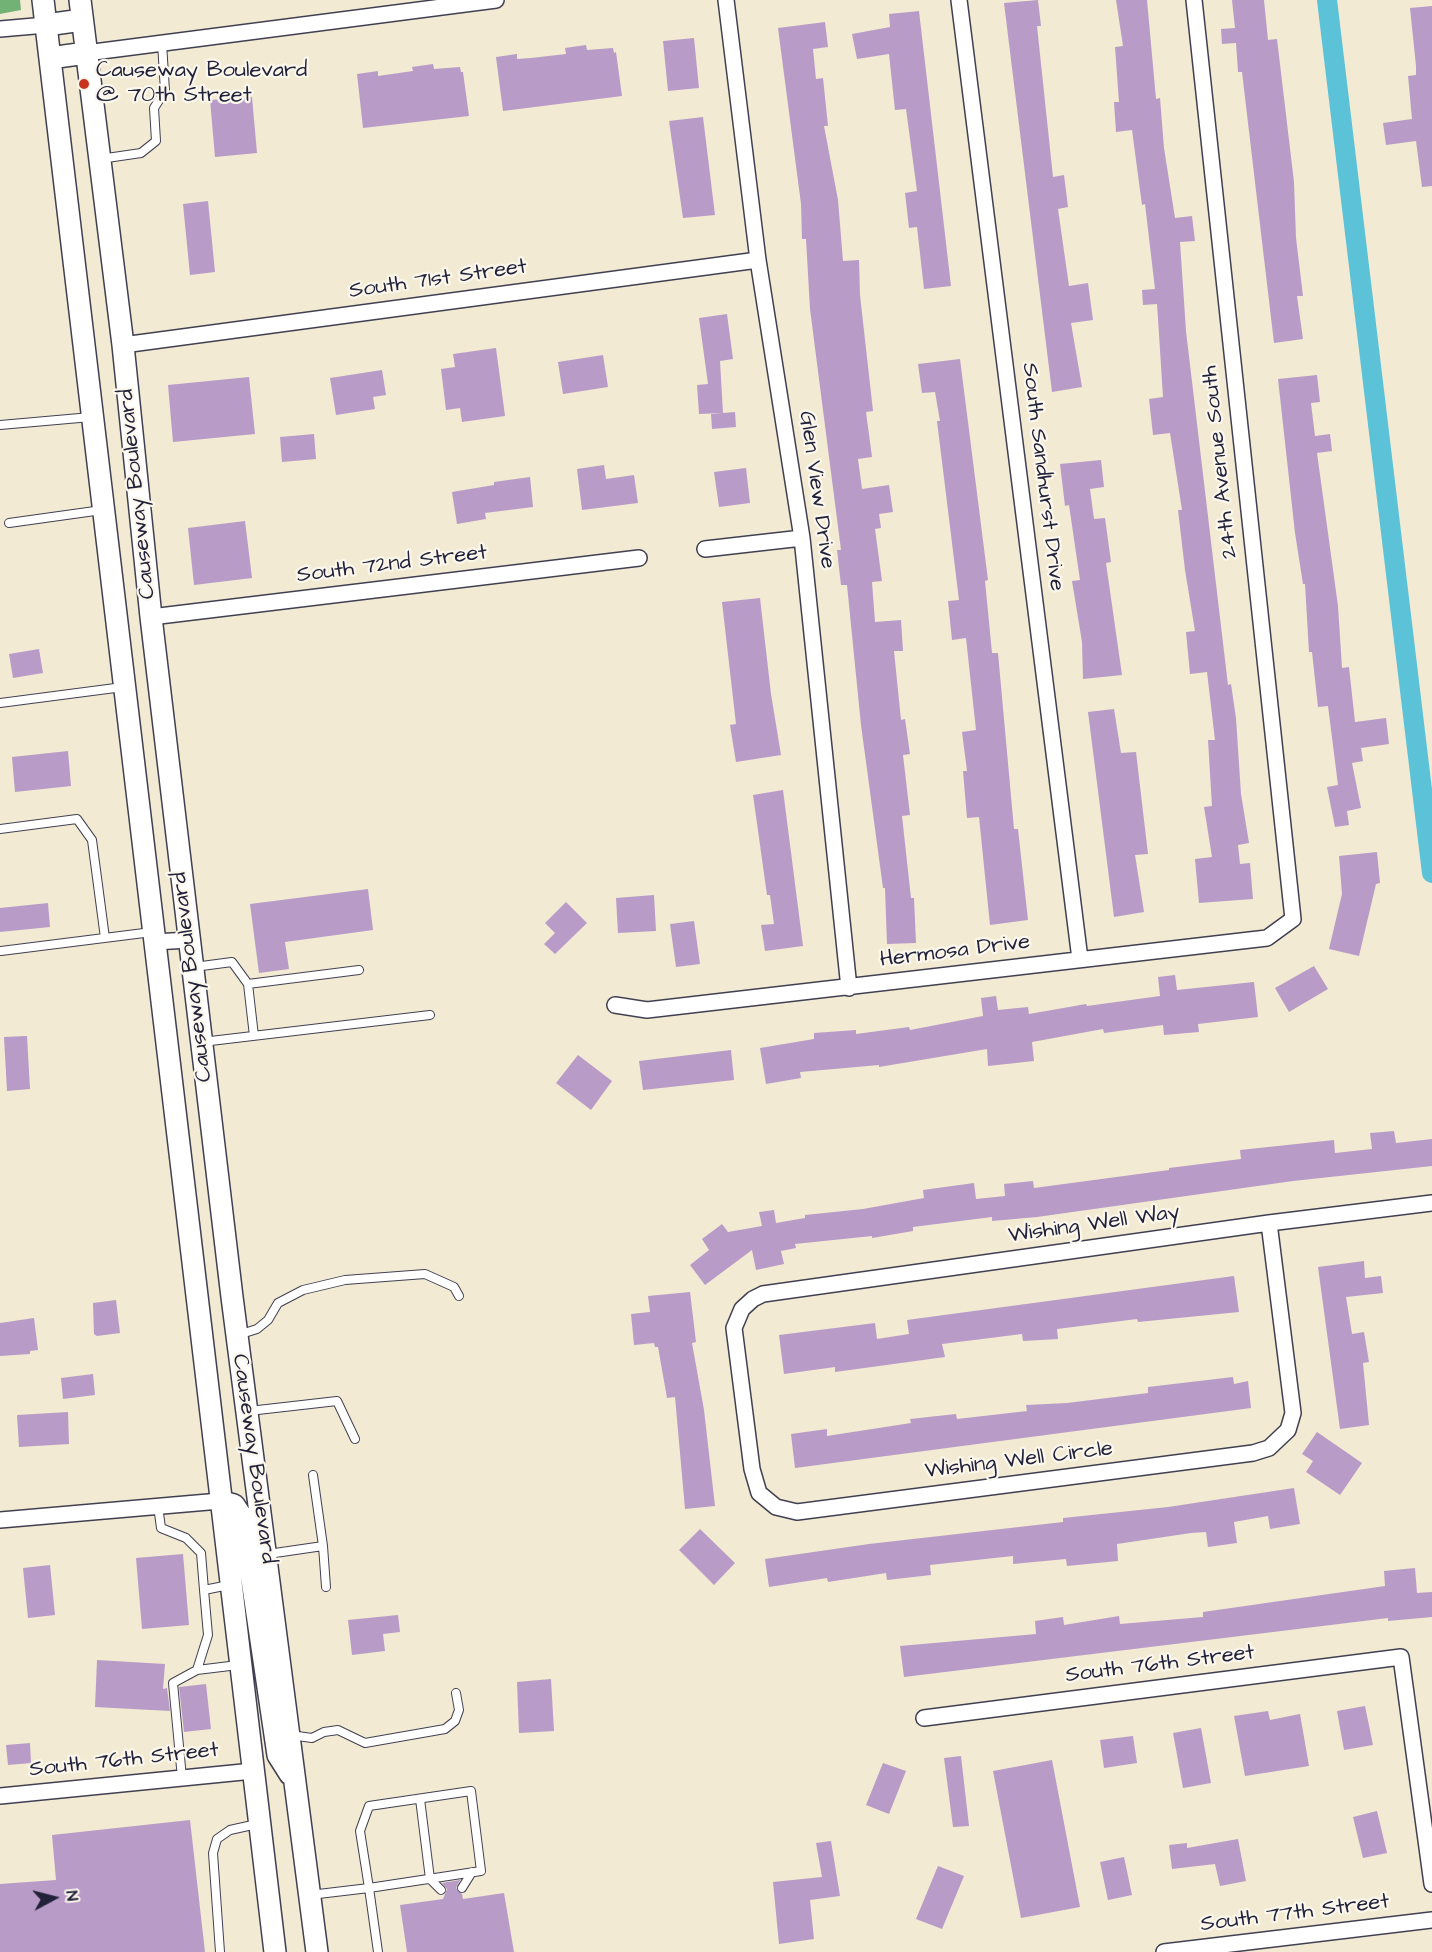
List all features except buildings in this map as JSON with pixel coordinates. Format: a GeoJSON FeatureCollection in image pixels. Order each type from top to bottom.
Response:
{"type":"FeatureCollection","features":[{"type":"Feature","properties":{"kind":"main road","name":"Causeway Boulevard"},"geometry":{"type":"LineString","coordinates":[[44,0],[275,1952]]}},
{"type":"Feature","properties":{"kind":"main road","name":"Causeway Boulevard"},"geometry":{"type":"LineString","coordinates":[[81,10],[123,345],[151,617],[201,1042],[318,1952]]}},
{"type":"Feature","properties":{"kind":"main road"},"geometry":{"type":"LineString","coordinates":[[46,25],[81,10]]}},
{"type":"Feature","properties":{"kind":"main road"},"geometry":{"type":"LineString","coordinates":[[50,58],[86,53]]}},
{"type":"Feature","properties":{"kind":"main road"},"geometry":{"type":"LineString","coordinates":[[220,1501],[234,1505],[243,1519],[278,1755],[285,1769],[297,1781]]}},
{"type":"Feature","properties":{"kind":"street"},"geometry":{"type":"LineString","coordinates":[[86,53],[162,41],[496,0]]}},
{"type":"Feature","properties":{"kind":"street","name":"Glen View Drive"},"geometry":{"type":"LineString","coordinates":[[726,0],[758,260],[802,538],[849,988]]}},
{"type":"Feature","properties":{"kind":"street","name":"South Sandhurst Drive"},"geometry":{"type":"LineString","coordinates":[[959,0],[1080,959]]}},
{"type":"Feature","properties":{"kind":"street","name":"24th Avenue South"},"geometry":{"type":"LineString","coordinates":[[1194,0],[1293,919]]}},
{"type":"Feature","properties":{"kind":"street"},"geometry":{"type":"LineString","coordinates":[[0,29],[46,25]]}},
{"type":"Feature","properties":{"kind":"street","name":"South 71st Street"},"geometry":{"type":"LineString","coordinates":[[123,345],[758,260]]}},
{"type":"Feature","properties":{"kind":"street"},"geometry":{"type":"LineString","coordinates":[[705,549],[802,538]]}},
{"type":"Feature","properties":{"kind":"street","name":"South 72nd Street"},"geometry":{"type":"LineString","coordinates":[[151,617],[639,558]]}},
{"type":"Feature","properties":{"kind":"street","name":"Hermosa Drive"},"geometry":{"type":"LineString","coordinates":[[615,1005],[647,1010],[1268,938],[1293,919]]}},
{"type":"Feature","properties":{"kind":"street"},"geometry":{"type":"LineString","coordinates":[[154,937],[189,940]]}},
{"type":"Feature","properties":{"kind":"street","name":"Wishing Well Way"},"geometry":{"type":"LineString","coordinates":[[764,1294],[1269,1223],[1432,1203]]}},
{"type":"Feature","properties":{"kind":"street","name":"Wishing Well Circle"},"geometry":{"type":"LineString","coordinates":[[764,1294],[753,1299],[738,1315],[735,1342],[755,1485],[766,1501],[786,1511],[1253,1453],[1269,1448],[1283,1436],[1292,1421],[1293,1413],[1269,1223]]}},
{"type":"Feature","properties":{"kind":"street"},"geometry":{"type":"LineString","coordinates":[[0,1520],[220,1501]]}},
{"type":"Feature","properties":{"kind":"street","name":"South 76th Street"},"geometry":{"type":"LineString","coordinates":[[924,1718],[1401,1657],[1432,1884]]}},
{"type":"Feature","properties":{"kind":"street","name":"South 76th Street"},"geometry":{"type":"LineString","coordinates":[[0,1796],[253,1772]]}},
{"type":"Feature","properties":{"kind":"street","name":"South 77th Street"},"geometry":{"type":"LineString","coordinates":[[1164,1952],[1432,1920]]}},
{"type":"Feature","properties":{"kind":"lane"},"geometry":{"type":"LineString","coordinates":[[99,159],[141,153],[156,141],[154,108],[165,91],[162,41]]}},
{"type":"Feature","properties":{"kind":"lane"},"geometry":{"type":"LineString","coordinates":[[0,425],[92,417]]}},
{"type":"Feature","properties":{"kind":"lane"},"geometry":{"type":"LineString","coordinates":[[9,523],[103,510]]}},
{"type":"Feature","properties":{"kind":"lane"},"geometry":{"type":"LineString","coordinates":[[0,703],[124,687]]}},
{"type":"Feature","properties":{"kind":"lane"},"geometry":{"type":"LineString","coordinates":[[0,829],[77,819],[92,840],[105,938]]}},
{"type":"Feature","properties":{"kind":"lane"},"geometry":{"type":"LineString","coordinates":[[1,951],[105,938],[154,937]]}},
{"type":"Feature","properties":{"kind":"lane"},"geometry":{"type":"LineString","coordinates":[[192,967],[232,962],[248,984],[254,1036]]}},
{"type":"Feature","properties":{"kind":"lane"},"geometry":{"type":"LineString","coordinates":[[248,984],[359,970]]}},
{"type":"Feature","properties":{"kind":"lane"},"geometry":{"type":"LineString","coordinates":[[201,1042],[430,1015]]}},
{"type":"Feature","properties":{"kind":"lane"},"geometry":{"type":"LineString","coordinates":[[237,1335],[256,1329],[268,1320],[278,1303],[303,1290],[345,1280],[425,1274],[454,1287],[459,1296]]}},
{"type":"Feature","properties":{"kind":"lane"},"geometry":{"type":"LineString","coordinates":[[247,1411],[337,1401],[355,1439]]}},
{"type":"Feature","properties":{"kind":"lane"},"geometry":{"type":"LineString","coordinates":[[313,1474],[326,1587]]}},
{"type":"Feature","properties":{"kind":"lane"},"geometry":{"type":"LineString","coordinates":[[158,1506],[161,1528],[186,1538],[201,1552],[208,1635],[197,1670]]}},
{"type":"Feature","properties":{"kind":"lane"},"geometry":{"type":"LineString","coordinates":[[266,1554],[323,1546]]}},
{"type":"Feature","properties":{"kind":"lane"},"geometry":{"type":"LineString","coordinates":[[204,1590],[230,1585]]}},
{"type":"Feature","properties":{"kind":"lane"},"geometry":{"type":"LineString","coordinates":[[182,1778],[173,1683],[197,1670],[240,1665]]}},
{"type":"Feature","properties":{"kind":"lane"},"geometry":{"type":"LineString","coordinates":[[290,1736],[312,1738],[324,1732],[338,1730],[365,1743],[445,1729],[455,1721],[459,1710],[456,1693]]}},
{"type":"Feature","properties":{"kind":"lane"},"geometry":{"type":"LineString","coordinates":[[310,1895],[369,1888],[481,1871],[471,1791],[369,1806],[360,1831],[369,1888],[378,1952]]}},
{"type":"Feature","properties":{"kind":"lane"},"geometry":{"type":"LineString","coordinates":[[420,1799],[430,1879],[441,1890]]}},
{"type":"Feature","properties":{"kind":"lane"},"geometry":{"type":"LineString","coordinates":[[220,1952],[213,1853],[217,1839],[230,1830],[259,1823]]}},
{"type":"Feature","properties":{"kind":"lane"},"geometry":{"type":"LineString","coordinates":[[462,1888],[472,1872]]}},
{"type":"Feature","properties":{"kind":"green space"},"geometry":{"type":"Polygon","coordinates":[[[0,0],[20,0],[21,10],[0,14],[0,0]]]}},
{"type":"Feature","properties":{"kind":"waterway"},"geometry":{"type":"LineString","coordinates":[[1327,0],[1432,873]]}},
{"type":"Feature","properties":{"kind":"place","name":"Causeway Boulevard @ 70th Street"},"geometry":{"type":"Point","coordinates":[84,84]}}]}
